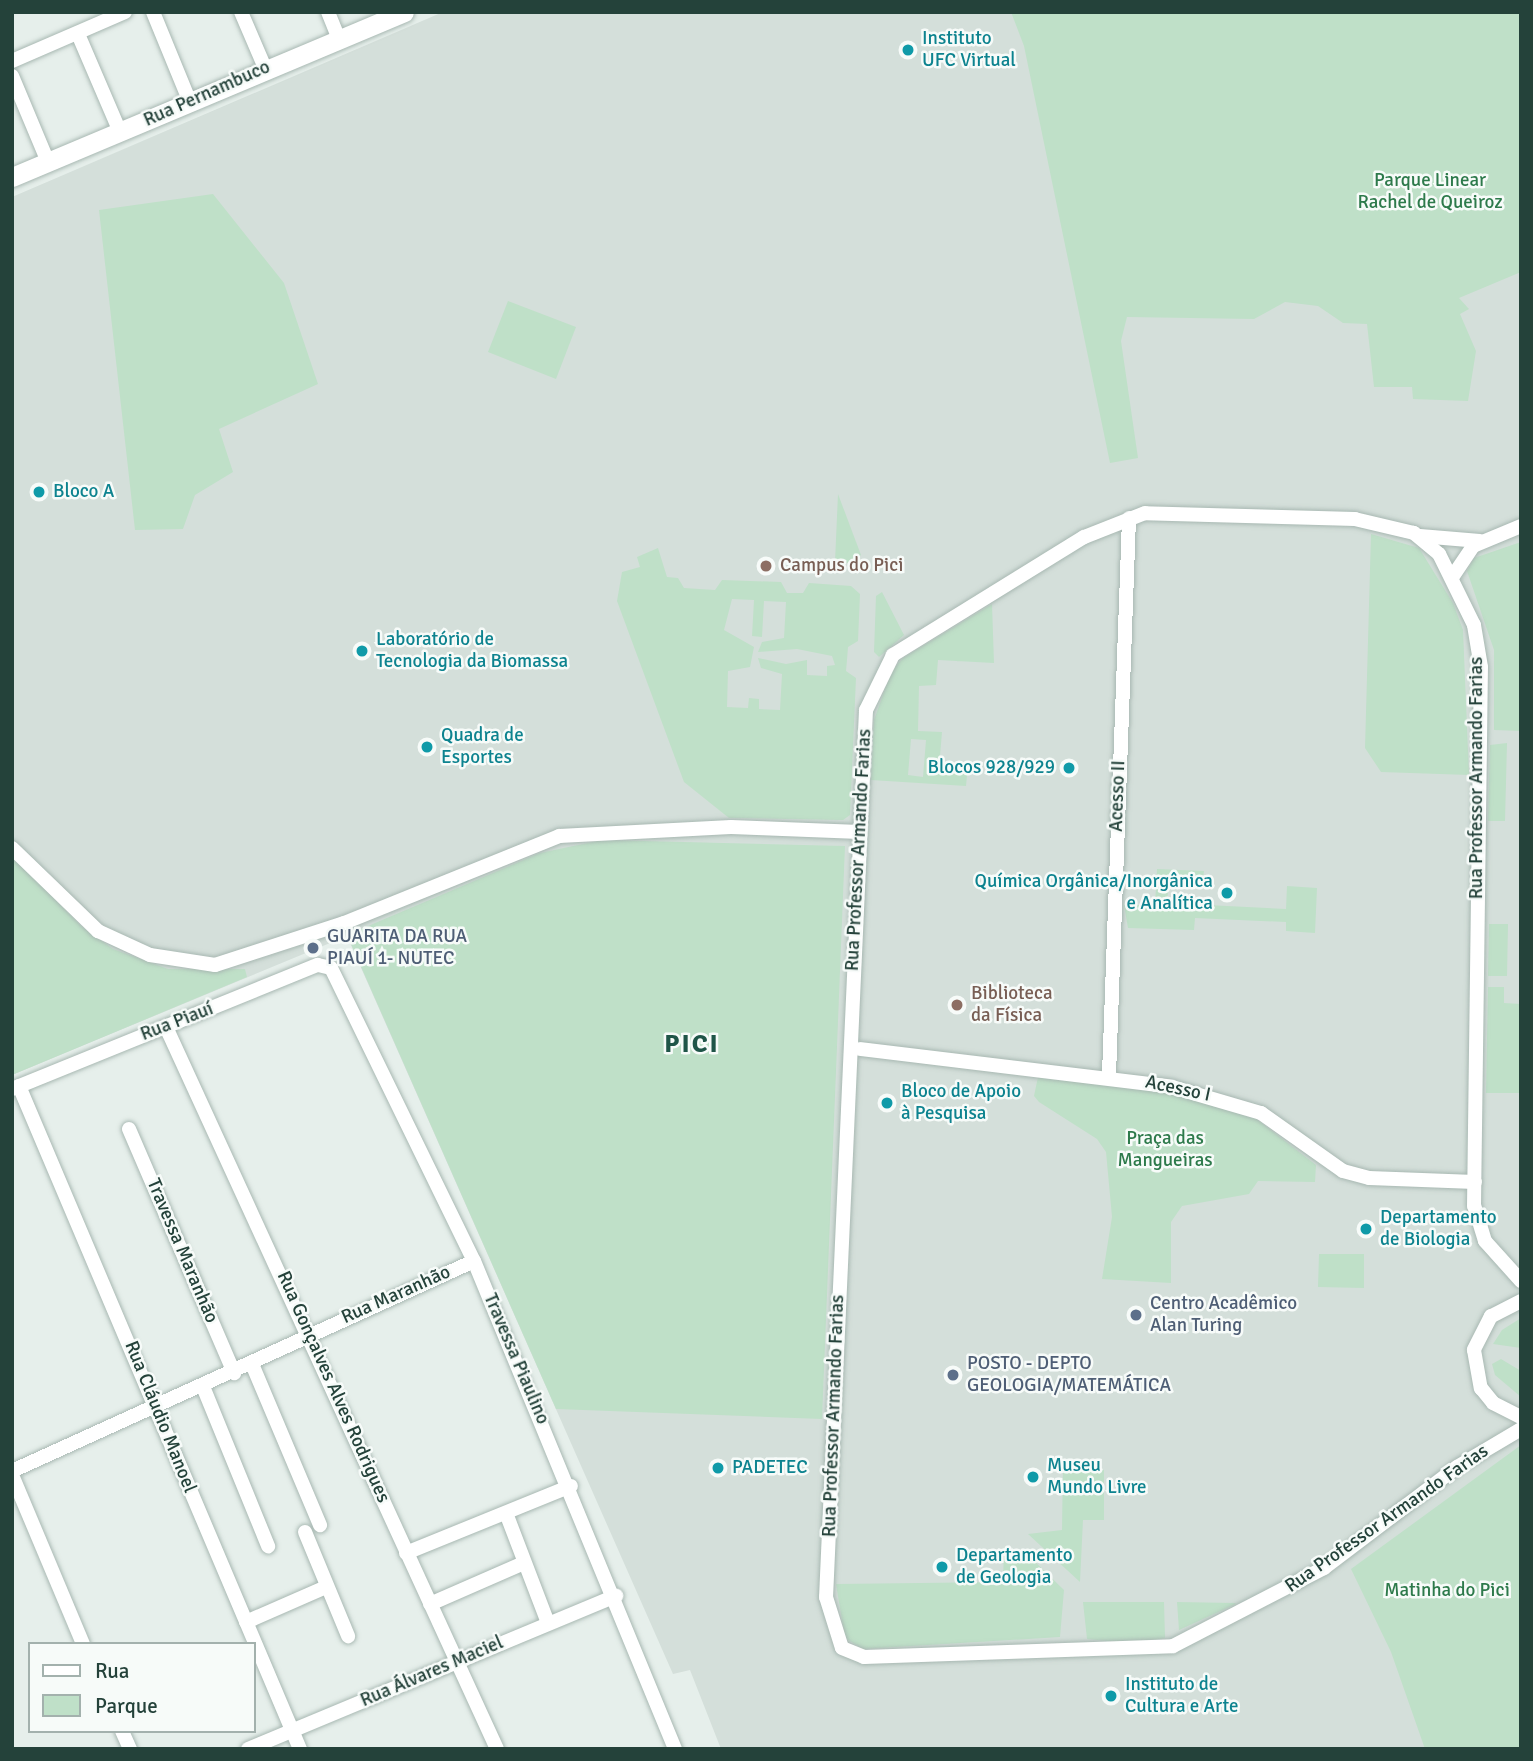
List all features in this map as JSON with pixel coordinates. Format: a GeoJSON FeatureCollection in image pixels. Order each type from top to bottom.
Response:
{"type":"FeatureCollection","features":[{"type":"Feature","properties":{"kind":"street"},"geometry":{"type":"LineString","coordinates":[[12,61],[125,12]]}},
{"type":"Feature","properties":{"kind":"street"},"geometry":{"type":"LineString","coordinates":[[153,12],[190,102]]}},
{"type":"Feature","properties":{"kind":"street"},"geometry":{"type":"LineString","coordinates":[[241,12],[265,68]]}},
{"type":"Feature","properties":{"kind":"street"},"geometry":{"type":"LineString","coordinates":[[328,12],[339,38]]}},
{"type":"Feature","properties":{"kind":"street","name":"Rua Pernambuco"},"geometry":{"type":"LineString","coordinates":[[12,177],[265,68],[404,12]]}},
{"type":"Feature","properties":{"kind":"street"},"geometry":{"type":"LineString","coordinates":[[78,34],[120,132]]}},
{"type":"Feature","properties":{"kind":"street"},"geometry":{"type":"LineString","coordinates":[[12,76],[48,162]]}},
{"type":"Feature","properties":{"kind":"street","name":"Rua Professor Armando Farias"},"geometry":{"type":"LineString","coordinates":[[1521,1281],[1485,1241],[1475,1182],[1481,667],[1474,625],[1453,576],[1420,537],[1355,519],[1184,512],[1129,518],[1084,537],[892,655],[866,710],[826,1597],[842,1648],[864,1657],[1173,1646],[1324,1568],[1457,1467],[1521,1429]]}},
{"type":"Feature","properties":{"kind":"street","name":"Acesso II"},"geometry":{"type":"LineString","coordinates":[[1109,1074],[1129,518]]}},
{"type":"Feature","properties":{"kind":"street"},"geometry":{"type":"LineString","coordinates":[[1453,576],[1463,556],[1488,540],[1521,526]]}},
{"type":"Feature","properties":{"kind":"street"},"geometry":{"type":"LineString","coordinates":[[1420,537],[1488,540]]}},
{"type":"Feature","properties":{"kind":"street"},"geometry":{"type":"LineString","coordinates":[[12,848],[98,931],[150,955],[215,965],[344,923],[559,836],[692,827],[860,832]]}},
{"type":"Feature","properties":{"kind":"street","name":"Rua Piauí"},"geometry":{"type":"LineString","coordinates":[[16,1088],[318,965],[337,978]]}},
{"type":"Feature","properties":{"kind":"street","name":"Travessa Piaulino"},"geometry":{"type":"LineString","coordinates":[[337,978],[474,1261],[571,1486],[676,1749]]}},
{"type":"Feature","properties":{"kind":"street","name":"Rua Gonçalves Alves Rodrigues"},"geometry":{"type":"LineString","coordinates":[[166,1027],[310,1333],[406,1553],[497,1749]]}},
{"type":"Feature","properties":{"kind":"street","name":"Acesso I"},"geometry":{"type":"LineString","coordinates":[[860,1049],[1109,1074],[1232,1100],[1261,1113],[1331,1165],[1369,1178],[1475,1182]]}},
{"type":"Feature","properties":{"kind":"street","name":"Rua Cláudio Manoel"},"geometry":{"type":"LineString","coordinates":[[16,1088],[158,1408],[254,1642]]}},
{"type":"Feature","properties":{"kind":"street","name":"Travessa Maranhão"},"geometry":{"type":"LineString","coordinates":[[129,1129],[234,1373]]}},
{"type":"Feature","properties":{"kind":"street","name":"Rua Maranhão"},"geometry":{"type":"LineString","coordinates":[[12,1473],[204,1389],[310,1333],[474,1261]]}},
{"type":"Feature","properties":{"kind":"street"},"geometry":{"type":"LineString","coordinates":[[1521,1301],[1491,1316],[1474,1350],[1481,1388],[1493,1403],[1521,1417]]}},
{"type":"Feature","properties":{"kind":"street"},"geometry":{"type":"LineString","coordinates":[[251,1364],[320,1525]]}},
{"type":"Feature","properties":{"kind":"street"},"geometry":{"type":"LineString","coordinates":[[204,1389],[268,1546]]}},
{"type":"Feature","properties":{"kind":"street"},"geometry":{"type":"LineString","coordinates":[[12,1473],[82,1642]]}},
{"type":"Feature","properties":{"kind":"street"},"geometry":{"type":"LineString","coordinates":[[406,1553],[571,1486]]}},
{"type":"Feature","properties":{"kind":"street"},"geometry":{"type":"LineString","coordinates":[[506,1513],[548,1623]]}},
{"type":"Feature","properties":{"kind":"street"},"geometry":{"type":"LineString","coordinates":[[305,1532],[348,1636]]}},
{"type":"Feature","properties":{"kind":"street"},"geometry":{"type":"LineString","coordinates":[[430,1604],[524,1563]]}},
{"type":"Feature","properties":{"kind":"street"},"geometry":{"type":"LineString","coordinates":[[246,1622],[326,1587]]}},
{"type":"Feature","properties":{"kind":"street","name":"Rua Álvares Maciel"},"geometry":{"type":"LineString","coordinates":[[248,1749],[616,1597]]}},
{"type":"Feature","properties":{"kind":"street","name":"Rua Cláudio Manoel"},"geometry":{"type":"LineString","coordinates":[[256,1646],[300,1749]]}},
{"type":"Feature","properties":{"kind":"street"},"geometry":{"type":"LineString","coordinates":[[123,1733],[130,1749]]}},
{"type":"Feature","properties":{"kind":"shaded area","name":"Campus do Pici"},"geometry":{"type":"Polygon","coordinates":[[[443,12],[1521,12],[1521,1749],[721,1749],[690,1670],[673,1674],[347,936],[12,1075],[12,197],[443,12]]]}},
{"type":"Feature","properties":{"kind":"green space","name":"Parque Linear Rachel de Queiroz"},"geometry":{"type":"Polygon","coordinates":[[[1011,12],[1521,12],[1521,272],[1459,298],[1469,309],[1460,314],[1476,351],[1468,401],[1413,399],[1412,387],[1374,387],[1367,324],[1343,323],[1318,306],[1285,302],[1254,319],[1127,317],[1121,341],[1138,458],[1110,463],[1024,46],[1011,12]]]}},
{"type":"Feature","properties":{"kind":"green space"},"geometry":{"type":"Polygon","coordinates":[[[213,194],[284,283],[318,384],[219,429],[233,472],[195,495],[183,529],[135,530],[99,210],[213,194]]]}},
{"type":"Feature","properties":{"kind":"green space"},"geometry":{"type":"Polygon","coordinates":[[[508,301],[576,327],[556,379],[488,352],[508,301]]]}},
{"type":"Feature","properties":{"kind":"green space"},"geometry":{"type":"Polygon","coordinates":[[[838,494],[861,555],[850,563],[835,562],[838,494]]]}},
{"type":"Feature","properties":{"kind":"green space"},"geometry":{"type":"Polygon","coordinates":[[[1371,534],[1419,548],[1453,603],[1463,630],[1469,775],[1381,772],[1365,748],[1371,534]]]}},
{"type":"Feature","properties":{"kind":"green space"},"geometry":{"type":"Polygon","coordinates":[[[1521,542],[1521,731],[1494,730],[1494,650],[1467,571],[1474,558],[1521,542]]]}},
{"type":"Feature","properties":{"kind":"green space"},"geometry":{"type":"Polygon","coordinates":[[[658,548],[667,577],[678,578],[684,588],[715,590],[722,580],[781,582],[787,593],[803,593],[809,583],[851,586],[860,594],[858,641],[848,647],[846,671],[856,678],[850,815],[843,820],[729,818],[684,782],[617,601],[622,572],[640,567],[637,557],[658,548]],[[732,599],[724,630],[754,647],[750,667],[728,671],[727,707],[748,708],[749,698],[759,699],[759,709],[780,710],[782,674],[761,668],[758,658],[786,664],[807,660],[807,675],[827,676],[827,666],[835,665],[832,656],[797,649],[758,652],[762,642],[784,638],[786,602],[764,601],[762,637],[752,636],[754,600],[732,599]]]}},
{"type":"Feature","properties":{"kind":"green space"},"geometry":{"type":"Polygon","coordinates":[[[882,592],[904,635],[879,657],[874,652],[876,596],[882,592]]]}},
{"type":"Feature","properties":{"kind":"green space"},"geometry":{"type":"Polygon","coordinates":[[[992,604],[994,663],[938,660],[936,685],[919,686],[918,731],[942,732],[940,756],[945,764],[968,765],[966,786],[871,780],[874,720],[891,672],[903,658],[992,604]],[[911,739],[908,775],[923,777],[926,740],[911,739]]]}},
{"type":"Feature","properties":{"kind":"green space"},"geometry":{"type":"Polygon","coordinates":[[[1507,743],[1505,821],[1488,821],[1490,745],[1507,743]]]}},
{"type":"Feature","properties":{"kind":"green space"},"geometry":{"type":"Polygon","coordinates":[[[602,840],[845,846],[822,1419],[556,1409],[347,935],[540,853],[602,840]]]}},
{"type":"Feature","properties":{"kind":"green space"},"geometry":{"type":"Polygon","coordinates":[[[12,856],[82,927],[113,949],[168,969],[245,969],[247,977],[12,1075],[12,856]]]}},
{"type":"Feature","properties":{"kind":"green space"},"geometry":{"type":"Polygon","coordinates":[[[1157,869],[1204,871],[1203,880],[1169,879],[1167,903],[1286,909],[1287,886],[1317,888],[1315,933],[1286,931],[1286,922],[1195,918],[1194,930],[1128,928],[1124,905],[1155,905],[1157,869]]]}},
{"type":"Feature","properties":{"kind":"green space"},"geometry":{"type":"Polygon","coordinates":[[[1489,924],[1508,924],[1507,976],[1488,976],[1489,924]]]}},
{"type":"Feature","properties":{"kind":"green space"},"geometry":{"type":"Polygon","coordinates":[[[1488,987],[1504,987],[1504,1003],[1521,1004],[1521,1093],[1486,1093],[1488,987]]]}},
{"type":"Feature","properties":{"kind":"green space","name":"Praça das Mangueiras"},"geometry":{"type":"Polygon","coordinates":[[[1038,1077],[1145,1086],[1255,1118],[1316,1165],[1315,1182],[1258,1181],[1249,1194],[1182,1206],[1171,1222],[1171,1283],[1102,1279],[1112,1217],[1106,1152],[1097,1139],[1039,1102],[1034,1096],[1038,1077]]]}},
{"type":"Feature","properties":{"kind":"green space"},"geometry":{"type":"Polygon","coordinates":[[[1319,1254],[1364,1254],[1364,1288],[1318,1287],[1319,1254]]]}},
{"type":"Feature","properties":{"kind":"green space"},"geometry":{"type":"Polygon","coordinates":[[[1521,1318],[1521,1348],[1493,1344],[1502,1330],[1521,1318]]]}},
{"type":"Feature","properties":{"kind":"green space"},"geometry":{"type":"Polygon","coordinates":[[[1501,1359],[1521,1371],[1521,1397],[1495,1375],[1492,1364],[1501,1359]]]}},
{"type":"Feature","properties":{"kind":"green space","name":"Matinha do Pici"},"geometry":{"type":"Polygon","coordinates":[[[1521,1445],[1521,1749],[1425,1749],[1391,1652],[1351,1569],[1521,1445]]]}},
{"type":"Feature","properties":{"kind":"green space"},"geometry":{"type":"Polygon","coordinates":[[[1063,1465],[1104,1470],[1104,1520],[1083,1520],[1080,1582],[1028,1534],[1062,1530],[1063,1465]]]}},
{"type":"Feature","properties":{"kind":"green space"},"geometry":{"type":"Polygon","coordinates":[[[1004,1547],[1026,1553],[1064,1590],[1060,1637],[863,1649],[845,1638],[836,1584],[1003,1582],[1004,1547]]]}},
{"type":"Feature","properties":{"kind":"green space"},"geometry":{"type":"Polygon","coordinates":[[[1083,1602],[1164,1602],[1165,1638],[1137,1644],[1087,1639],[1083,1602]]]}},
{"type":"Feature","properties":{"kind":"green space"},"geometry":{"type":"Polygon","coordinates":[[[1177,1602],[1235,1603],[1236,1604],[1179,1630],[1177,1602]]]}},
{"type":"Feature","properties":{"kind":"place","name":"Instituto UFC Virtual"},"geometry":{"type":"Point","coordinates":[908,50]}},
{"type":"Feature","properties":{"kind":"place","name":"Bloco A"},"geometry":{"type":"Point","coordinates":[39,492]}},
{"type":"Feature","properties":{"kind":"place","name":"Campus do Pici"},"geometry":{"type":"Point","coordinates":[766,566]}},
{"type":"Feature","properties":{"kind":"place","name":"Laboratório de Tecnologia da Biomassa"},"geometry":{"type":"Point","coordinates":[362,651]}},
{"type":"Feature","properties":{"kind":"place","name":"Quadra de Esportes"},"geometry":{"type":"Point","coordinates":[427,747]}},
{"type":"Feature","properties":{"kind":"place","name":"Blocos 928/929"},"geometry":{"type":"Point","coordinates":[1069,768]}},
{"type":"Feature","properties":{"kind":"place","name":"Química Orgânica/Inorgânica e Analítica"},"geometry":{"type":"Point","coordinates":[1227,893]}},
{"type":"Feature","properties":{"kind":"place","name":"GUARITA DA RUA PIAUÍ 1- NUTEC"},"geometry":{"type":"Point","coordinates":[313,948]}},
{"type":"Feature","properties":{"kind":"place","name":"Biblioteca da Física"},"geometry":{"type":"Point","coordinates":[957,1005]}},
{"type":"Feature","properties":{"kind":"place","name":"Bloco de Apoio à Pesquisa"},"geometry":{"type":"Point","coordinates":[887,1103]}},
{"type":"Feature","properties":{"kind":"place","name":"Departamento de Biologia"},"geometry":{"type":"Point","coordinates":[1366,1229]}},
{"type":"Feature","properties":{"kind":"place","name":"Centro Acadêmico Alan Turing"},"geometry":{"type":"Point","coordinates":[1136,1315]}},
{"type":"Feature","properties":{"kind":"place","name":"POSTO - DEPTO GEOLOGIA/MATEMÁTICA"},"geometry":{"type":"Point","coordinates":[953,1375]}},
{"type":"Feature","properties":{"kind":"place","name":"PADETEC"},"geometry":{"type":"Point","coordinates":[718,1468]}},
{"type":"Feature","properties":{"kind":"place","name":"Museu Mundo Livre"},"geometry":{"type":"Point","coordinates":[1033,1477]}},
{"type":"Feature","properties":{"kind":"place","name":"Departamento de Geologia"},"geometry":{"type":"Point","coordinates":[942,1567]}},
{"type":"Feature","properties":{"kind":"place","name":"Instituto de Cultura e Arte"},"geometry":{"type":"Point","coordinates":[1111,1696]}},
{"type":"Feature","properties":{"kind":"district","name":"PICI"},"geometry":{"type":"Point","coordinates":[692,1045]}}]}
